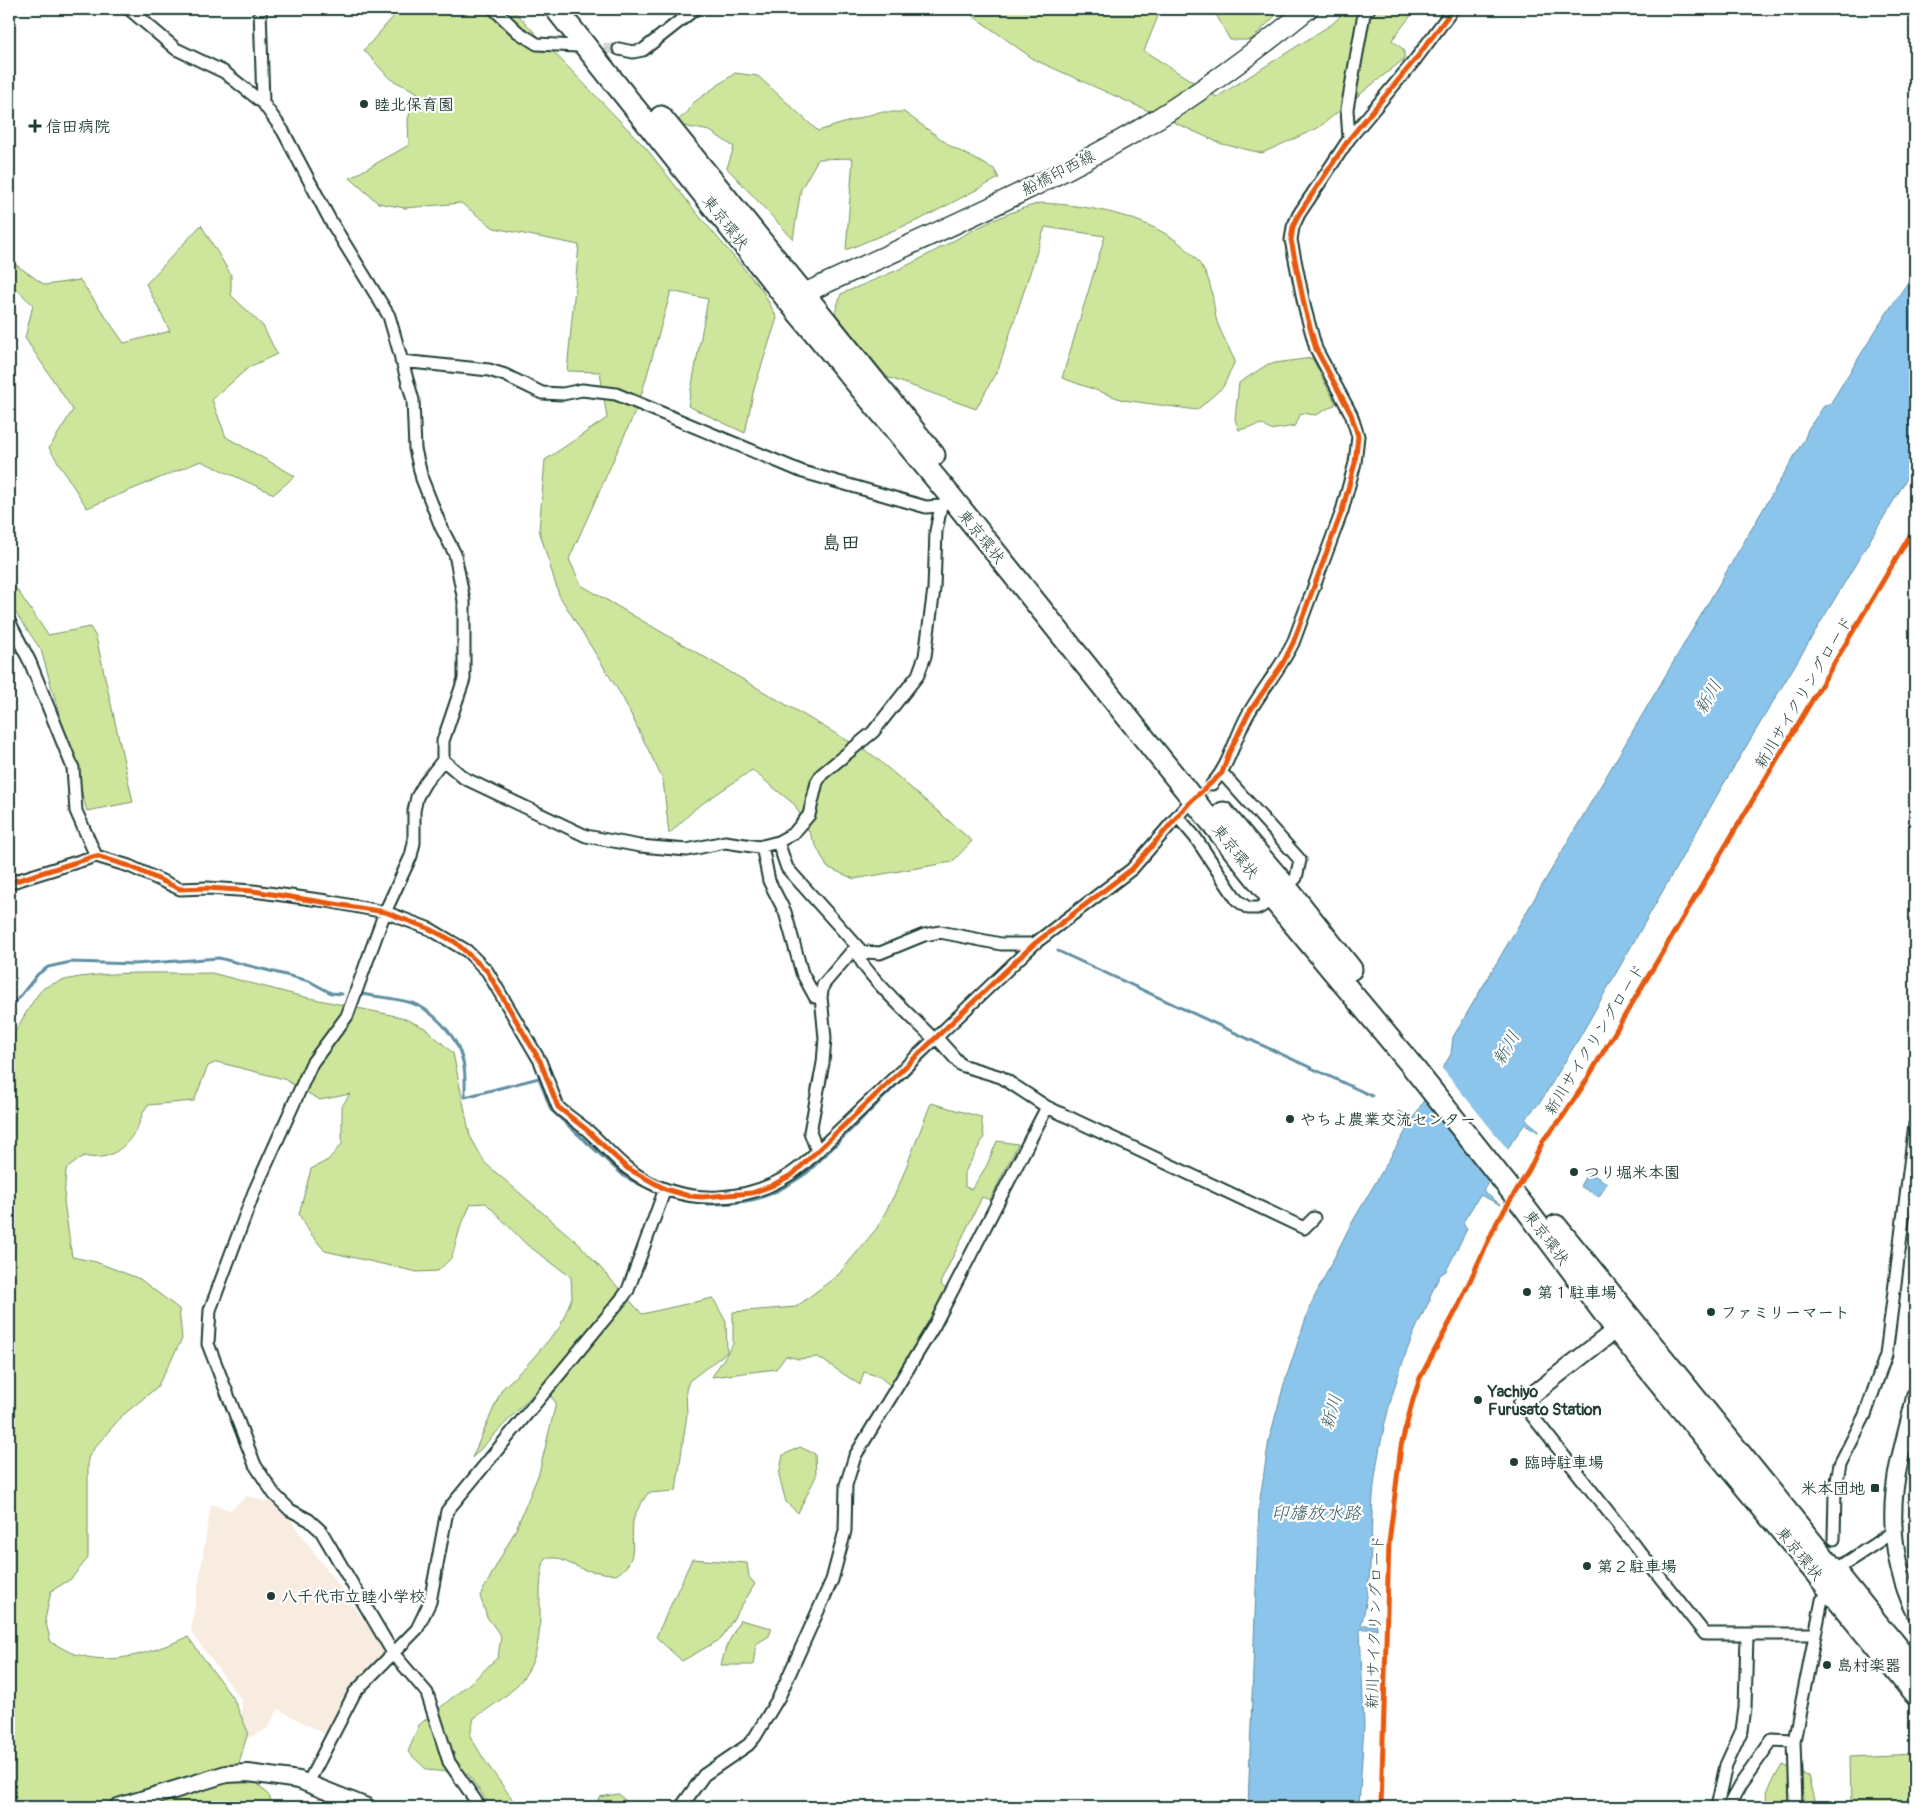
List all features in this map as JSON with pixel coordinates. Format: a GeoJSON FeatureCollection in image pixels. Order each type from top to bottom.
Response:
{"type":"FeatureCollection","features":[{"type":"Feature","properties":{"kind":"highway","name":"東京環状"},"geometry":{"type":"LineString","coordinates":[[556,9],[797,298],[1280,893],[1529,1202],[1915,1694]]}},
{"type":"Feature","properties":{"kind":"highway","name":"東京環状"},"geometry":{"type":"LineString","coordinates":[[572,9],[797,298]]}},
{"type":"Feature","properties":{"kind":"highway","name":"東京環状"},"geometry":{"type":"LineString","coordinates":[[942,476],[946,502],[1043,600]]}},
{"type":"Feature","properties":{"kind":"highway","name":"東京環状"},"geometry":{"type":"LineString","coordinates":[[1827,1583],[1915,1670]]}},
{"type":"Feature","properties":{"kind":"main road","name":"船橋印西線"},"geometry":{"type":"LineString","coordinates":[[797,298],[1095,154],[1181,104],[1263,46],[1308,9]]}},
{"type":"Feature","properties":{"kind":"street"},"geometry":{"type":"LineString","coordinates":[[128,9],[176,49],[224,72],[263,103],[283,131],[330,220],[389,316],[413,400],[415,449],[422,479],[441,527],[455,554],[464,601],[464,679],[443,741],[443,760],[425,783],[417,797],[414,811],[414,843],[411,856],[385,912],[347,1016],[312,1063],[254,1192],[210,1310],[208,1344],[255,1466],[274,1494],[290,1510],[309,1520],[321,1531],[393,1654],[427,1693],[449,1762],[480,1807]]}},
{"type":"Feature","properties":{"kind":"street"},"geometry":{"type":"LineString","coordinates":[[260,9],[263,103]]}},
{"type":"Feature","properties":{"kind":"street"},"geometry":{"type":"LineString","coordinates":[[494,9],[518,32],[537,44],[578,46]]}},
{"type":"Feature","properties":{"kind":"street"},"geometry":{"type":"LineString","coordinates":[[619,50],[633,52],[643,50],[695,9]]}},
{"type":"Feature","properties":{"kind":"street"},"geometry":{"type":"LineString","coordinates":[[1349,139],[1347,109],[1364,14],[1369,9]]}},
{"type":"Feature","properties":{"kind":"street"},"geometry":{"type":"LineString","coordinates":[[1212,784],[1222,773],[1248,714],[1283,663],[1293,643],[1331,543],[1354,463],[1358,436],[1356,426],[1316,349],[1298,280],[1291,240],[1293,227],[1299,214],[1349,139],[1415,60],[1453,9]]}},
{"type":"Feature","properties":{"kind":"street"},"geometry":{"type":"LineString","coordinates":[[402,361],[489,370],[505,374],[542,394],[563,394],[582,390],[616,394],[803,472],[926,507],[946,502]]}},
{"type":"Feature","properties":{"kind":"street"},"geometry":{"type":"LineString","coordinates":[[443,760],[464,778],[586,836],[640,846],[687,850],[725,842],[762,846],[778,842],[794,832],[809,815],[817,782],[822,774],[873,732],[918,675],[924,656],[934,589],[936,531],[946,502]]}},
{"type":"Feature","properties":{"kind":"street"},"geometry":{"type":"LineString","coordinates":[[9,622],[30,662],[73,768],[76,811],[96,856]]}},
{"type":"Feature","properties":{"kind":"street"},"geometry":{"type":"LineString","coordinates":[[1177,816],[1195,837],[1237,900],[1248,908],[1259,908],[1280,893],[1296,878],[1300,860],[1222,773]]}},
{"type":"Feature","properties":{"kind":"street"},"geometry":{"type":"LineString","coordinates":[[9,883],[96,856],[129,866],[180,889],[207,888],[253,891],[385,912],[438,933],[455,942],[487,971],[540,1061],[558,1107],[627,1168],[664,1189],[689,1196],[752,1194],[793,1174],[1034,944],[1132,869],[1189,803]]}},
{"type":"Feature","properties":{"kind":"street"},"geometry":{"type":"LineString","coordinates":[[778,842],[787,868],[861,953]]}},
{"type":"Feature","properties":{"kind":"street"},"geometry":{"type":"LineString","coordinates":[[762,846],[769,881],[785,912],[802,973],[815,997],[821,997]]}},
{"type":"Feature","properties":{"kind":"street"},"geometry":{"type":"LineString","coordinates":[[817,1151],[810,1132],[823,1063],[825,1038],[821,997],[823,985],[852,951],[880,953],[924,935],[940,932],[1000,944],[1034,944]]}},
{"type":"Feature","properties":{"kind":"street"},"geometry":{"type":"LineString","coordinates":[[861,953],[858,959],[870,974],[961,1065],[1001,1077],[1047,1107],[1304,1228],[1314,1218]]}},
{"type":"Feature","properties":{"kind":"street"},"geometry":{"type":"LineString","coordinates":[[681,1807],[704,1775],[748,1745],[755,1737],[779,1697],[832,1580],[845,1531],[846,1484],[855,1456],[934,1326],[1047,1107]]}},
{"type":"Feature","properties":{"kind":"street"},"geometry":{"type":"LineString","coordinates":[[1834,1540],[1835,1492],[1840,1464],[1866,1415],[1886,1355],[1915,1124]]}},
{"type":"Feature","properties":{"kind":"street"},"geometry":{"type":"LineString","coordinates":[[308,1783],[355,1692],[417,1629],[425,1616],[430,1602],[447,1511],[526,1411],[628,1290],[664,1189]]}},
{"type":"Feature","properties":{"kind":"street"},"geometry":{"type":"LineString","coordinates":[[1623,1324],[1522,1403],[1705,1634],[1747,1636],[1757,1634],[1815,1634]]}},
{"type":"Feature","properties":{"kind":"street"},"geometry":{"type":"LineString","coordinates":[[1915,1396],[1893,1499],[1893,1532],[1899,1572],[1915,1612]]}},
{"type":"Feature","properties":{"kind":"street"},"geometry":{"type":"LineString","coordinates":[[1796,1807],[1794,1740],[1827,1583],[1893,1532]]}},
{"type":"Feature","properties":{"kind":"street"},"geometry":{"type":"LineString","coordinates":[[1717,1807],[1726,1765],[1742,1730],[1745,1708],[1747,1636]]}},
{"type":"Feature","properties":{"kind":"street"},"geometry":{"type":"LineString","coordinates":[[1728,1807],[1740,1785],[1772,1740],[1794,1740]]}},
{"type":"Feature","properties":{"kind":"street"},"geometry":{"type":"LineString","coordinates":[[118,1807],[237,1773],[267,1774],[308,1783],[368,1807]]}},
{"type":"Feature","properties":{"kind":"shaded area","name":"八千代市立睦小学校"},"geometry":{"type":"Polygon","coordinates":[[[247,1496],[279,1505],[389,1654],[358,1679],[330,1737],[278,1709],[267,1729],[240,1742],[242,1701],[191,1632],[211,1504],[230,1510],[247,1496]]]}},
{"type":"Feature","properties":{"kind":"green space"},"geometry":{"type":"Polygon","coordinates":[[[400,9],[512,9],[646,148],[695,211],[762,290],[777,318],[754,389],[745,433],[688,406],[708,299],[671,291],[639,403],[569,559],[581,585],[874,756],[972,841],[952,862],[854,879],[827,867],[795,805],[752,770],[696,808],[669,834],[663,780],[623,698],[559,595],[539,530],[545,460],[607,418],[600,372],[567,371],[579,245],[494,228],[461,203],[405,208],[378,203],[350,178],[409,145],[408,119],[417,92],[390,79],[364,50],[400,9]]]}},
{"type":"Feature","properties":{"kind":"green space"},"geometry":{"type":"Polygon","coordinates":[[[839,9],[1161,9],[1144,51],[1217,97],[1332,24],[1348,9],[1425,9],[1412,14],[1392,40],[1404,50],[1404,59],[1318,128],[1262,153],[1222,144],[1035,60],[966,11],[884,13],[839,9]]]}},
{"type":"Feature","properties":{"kind":"green space"},"geometry":{"type":"Polygon","coordinates":[[[1213,9],[1282,9],[1251,40],[1230,40],[1213,9]]]}},
{"type":"Feature","properties":{"kind":"green space"},"geometry":{"type":"Polygon","coordinates":[[[735,73],[758,76],[818,131],[879,112],[904,112],[952,147],[994,169],[999,178],[921,219],[846,250],[853,158],[818,159],[801,189],[793,239],[727,168],[734,147],[710,131],[683,126],[678,120],[688,112],[693,103],[735,73]]]}},
{"type":"Feature","properties":{"kind":"green space"},"geometry":{"type":"Polygon","coordinates":[[[1040,203],[1085,207],[1133,219],[1155,228],[1176,240],[1193,256],[1208,279],[1217,322],[1235,361],[1223,387],[1197,410],[1123,400],[1062,378],[1105,236],[1045,227],[999,367],[976,409],[887,377],[835,313],[841,294],[909,265],[963,235],[1008,214],[1040,203]]]}},
{"type":"Feature","properties":{"kind":"green space"},"geometry":{"type":"Polygon","coordinates":[[[201,225],[231,275],[231,295],[263,326],[277,354],[249,367],[212,400],[226,437],[295,476],[274,494],[201,461],[87,508],[49,448],[73,410],[25,338],[33,305],[9,282],[9,260],[45,285],[80,280],[124,343],[170,331],[146,284],[201,225]]]}},
{"type":"Feature","properties":{"kind":"green space"},"geometry":{"type":"Polygon","coordinates":[[[1312,358],[1336,404],[1316,415],[1301,413],[1295,426],[1270,430],[1262,424],[1239,430],[1235,419],[1239,383],[1268,364],[1312,358]]]}},
{"type":"Feature","properties":{"kind":"green space"},"geometry":{"type":"Polygon","coordinates":[[[9,578],[48,635],[90,627],[96,637],[133,802],[87,811],[41,650],[9,603],[9,578]]]}},
{"type":"Feature","properties":{"kind":"green space"},"geometry":{"type":"Polygon","coordinates":[[[125,973],[212,973],[300,996],[401,1017],[425,1028],[453,1053],[470,1136],[485,1163],[580,1245],[642,1314],[713,1298],[726,1322],[727,1352],[689,1381],[686,1390],[687,1414],[676,1491],[648,1493],[634,1518],[631,1557],[623,1569],[616,1575],[585,1570],[557,1558],[545,1558],[541,1579],[539,1635],[531,1665],[515,1688],[474,1718],[470,1736],[485,1761],[518,1807],[491,1807],[468,1774],[427,1770],[408,1752],[419,1725],[475,1679],[498,1657],[501,1636],[487,1617],[480,1596],[516,1529],[539,1473],[556,1403],[542,1385],[472,1458],[502,1389],[527,1365],[560,1327],[572,1297],[571,1277],[526,1244],[486,1203],[471,1204],[460,1228],[452,1257],[438,1271],[417,1272],[325,1251],[310,1233],[299,1214],[311,1169],[328,1160],[342,1144],[342,1106],[350,1094],[320,1100],[284,1079],[217,1062],[208,1066],[194,1101],[148,1105],[136,1130],[120,1149],[107,1156],[84,1156],[66,1169],[64,1201],[72,1257],[96,1262],[140,1279],[179,1309],[182,1339],[157,1387],[122,1416],[88,1458],[88,1558],[71,1579],[51,1591],[45,1620],[51,1642],[72,1653],[93,1658],[121,1658],[135,1655],[188,1637],[234,1700],[248,1732],[239,1763],[270,1797],[271,1807],[9,1807],[9,1043],[40,991],[59,982],[78,977],[125,973]]]}},
{"type":"Feature","properties":{"kind":"green space"},"geometry":{"type":"Polygon","coordinates":[[[931,1103],[981,1117],[984,1137],[965,1172],[965,1187],[972,1189],[987,1165],[997,1141],[1018,1144],[990,1200],[982,1197],[940,1283],[947,1291],[914,1353],[891,1386],[880,1377],[864,1372],[860,1385],[818,1357],[799,1359],[786,1356],[776,1369],[712,1377],[733,1344],[733,1312],[796,1307],[838,1275],[877,1228],[898,1188],[931,1103]]]}},
{"type":"Feature","properties":{"kind":"green space"},"geometry":{"type":"Polygon","coordinates":[[[800,1447],[815,1454],[816,1476],[798,1513],[786,1502],[779,1476],[783,1455],[800,1447]]]}},
{"type":"Feature","properties":{"kind":"green space"},"geometry":{"type":"Polygon","coordinates":[[[692,1559],[747,1563],[749,1577],[755,1584],[721,1639],[682,1661],[656,1637],[692,1559]]]}},
{"type":"Feature","properties":{"kind":"green space"},"geometry":{"type":"Polygon","coordinates":[[[740,1620],[772,1628],[769,1636],[756,1644],[753,1665],[721,1665],[726,1647],[740,1620]]]}},
{"type":"Feature","properties":{"kind":"green space"},"geometry":{"type":"Polygon","coordinates":[[[1915,1754],[1915,1807],[1851,1807],[1850,1757],[1915,1754]]]}},
{"type":"Feature","properties":{"kind":"green space"},"geometry":{"type":"Polygon","coordinates":[[[1782,1765],[1808,1776],[1816,1807],[1768,1807],[1767,1792],[1782,1765]]]}},
{"type":"Feature","properties":{"kind":"green space"},"geometry":{"type":"Polygon","coordinates":[[[619,1794],[631,1807],[596,1807],[599,1797],[619,1794]]]}},
{"type":"Feature","properties":{"kind":"water","name":"印旛放水路"},"geometry":{"type":"Polygon","coordinates":[[[1915,272],[1915,465],[1723,785],[1578,1040],[1541,1101],[1525,1119],[1539,1130],[1538,1132],[1525,1124],[1513,1140],[1483,1191],[1501,1205],[1480,1195],[1463,1222],[1467,1229],[1446,1271],[1440,1275],[1409,1345],[1385,1422],[1373,1497],[1368,1593],[1361,1625],[1377,1625],[1377,1629],[1360,1629],[1364,1725],[1359,1807],[1248,1807],[1259,1505],[1269,1440],[1284,1384],[1310,1306],[1350,1226],[1451,1054],[1453,1037],[1805,438],[1808,429],[1824,406],[1830,404],[1886,314],[1915,272]]]}},
{"type":"Feature","properties":{"kind":"water"},"geometry":{"type":"Polygon","coordinates":[[[1588,1172],[1607,1183],[1599,1197],[1580,1186],[1588,1172]]]}},
{"type":"Feature","properties":{"kind":"pier"},"geometry":{"type":"Polygon","coordinates":[[[1440,1066],[1509,1151],[1492,1181],[1422,1095],[1440,1066]]]}},
{"type":"Feature","properties":{"kind":"waterway"},"geometry":{"type":"LineString","coordinates":[[1058,951],[1372,1096]]}},
{"type":"Feature","properties":{"kind":"waterway"},"geometry":{"type":"LineString","coordinates":[[9,1010],[38,974],[48,967],[71,962],[135,964],[219,958],[309,981],[331,993],[342,994]]}},
{"type":"Feature","properties":{"kind":"waterway"},"geometry":{"type":"LineString","coordinates":[[362,994],[412,1003],[420,1006],[435,1017],[454,1039],[463,1060],[465,1097],[539,1078],[551,1110],[625,1177],[657,1193]]}},
{"type":"Feature","properties":{"kind":"waterway"},"geometry":{"type":"LineString","coordinates":[[706,1204],[736,1203],[760,1198],[795,1181],[808,1172],[934,1048]]}},
{"type":"Feature","properties":{"kind":"waterway"},"geometry":{"type":"LineString","coordinates":[[1399,1112],[1414,1120]]}},
{"type":"Feature","properties":{"kind":"tunnel"},"geometry":{"type":"LineString","coordinates":[[587,47],[619,49]]}},
{"type":"Feature","properties":{"kind":"tunnel"},"geometry":{"type":"LineString","coordinates":[[1190,802],[1212,784]]}},
{"type":"Feature","properties":{"kind":"cycle path"},"geometry":{"type":"LineString","coordinates":[[9,883],[96,856],[129,866],[180,889],[207,888],[253,891],[385,912],[430,929],[455,942],[487,971],[540,1061],[558,1107],[587,1130],[627,1168],[665,1189],[689,1196],[702,1197],[752,1193],[771,1186],[793,1174],[1034,944],[1132,869],[1189,803],[1222,773],[1229,753],[1248,714],[1283,663],[1293,643],[1342,511],[1355,463],[1358,436],[1351,414],[1316,349],[1305,309],[1291,240],[1293,227],[1299,214],[1349,139],[1415,60],[1453,9]]}},
{"type":"Feature","properties":{"kind":"cycle path","name":"新川サイクリングロード"},"geometry":{"type":"LineString","coordinates":[[1381,1807],[1389,1543],[1401,1446],[1420,1378],[1457,1309],[1497,1222],[1529,1170],[1544,1139],[1561,1119],[1583,1086],[1915,527]]}},
{"type":"Feature","properties":{"kind":"place","name":"睦北保育園"},"geometry":{"type":"Point","coordinates":[364,104]}},
{"type":"Feature","properties":{"kind":"place","name":"信田病院"},"geometry":{"type":"Point","coordinates":[35,126]}},
{"type":"Feature","properties":{"kind":"place","name":"やちよ農業交流センター"},"geometry":{"type":"Point","coordinates":[1290,1119]}},
{"type":"Feature","properties":{"kind":"place","name":"つり堀米本園"},"geometry":{"type":"Point","coordinates":[1574,1172]}},
{"type":"Feature","properties":{"kind":"place","name":"第１駐車場"},"geometry":{"type":"Point","coordinates":[1527,1292]}},
{"type":"Feature","properties":{"kind":"place","name":"ファミリーマート"},"geometry":{"type":"Point","coordinates":[1711,1312]}},
{"type":"Feature","properties":{"kind":"place","name":"Yachiyo Furusato Station"},"geometry":{"type":"Point","coordinates":[1478,1400]}},
{"type":"Feature","properties":{"kind":"place","name":"臨時駐車場"},"geometry":{"type":"Point","coordinates":[1514,1462]}},
{"type":"Feature","properties":{"kind":"place","name":"米本団地"},"geometry":{"type":"Point","coordinates":[1875,1488]}},
{"type":"Feature","properties":{"kind":"place","name":"第２駐車場"},"geometry":{"type":"Point","coordinates":[1587,1566]}},
{"type":"Feature","properties":{"kind":"place","name":"八千代市立睦小学校"},"geometry":{"type":"Point","coordinates":[271,1596]}},
{"type":"Feature","properties":{"kind":"place","name":"島村楽器"},"geometry":{"type":"Point","coordinates":[1827,1665]}},
{"type":"Feature","properties":{"kind":"district","name":"島田"},"geometry":{"type":"Point","coordinates":[841,542]}},
{"type":"Feature","properties":{"kind":"water label","name":"新川"},"geometry":{"type":"Point","coordinates":[1708,697]}},
{"type":"Feature","properties":{"kind":"water label","name":"新川"},"geometry":{"type":"Point","coordinates":[1506,1048]}},
{"type":"Feature","properties":{"kind":"water label","name":"新川"},"geometry":{"type":"Point","coordinates":[1331,1412]}}]}
